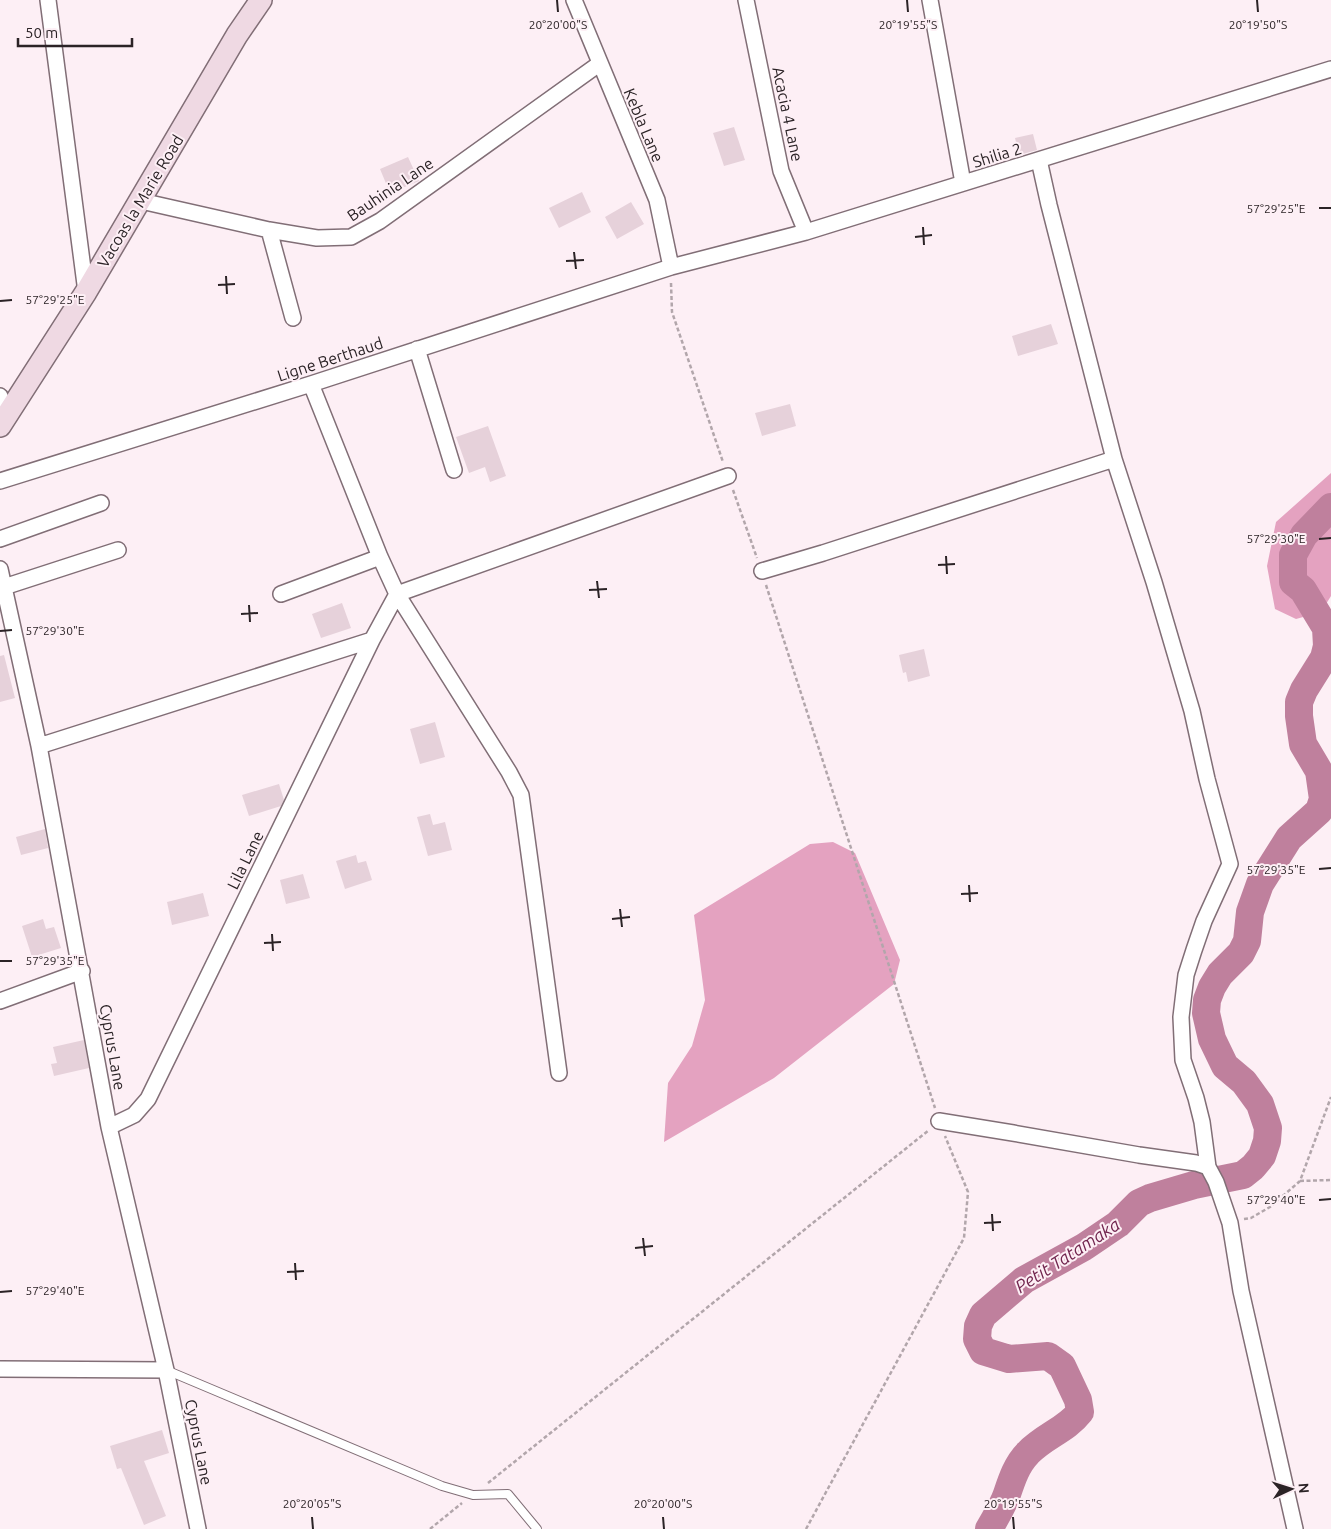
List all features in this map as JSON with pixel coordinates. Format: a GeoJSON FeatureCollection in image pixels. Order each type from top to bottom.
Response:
{"type":"FeatureCollection","features":[{"type":"Feature","properties":{"kind":"main road","name":"Vacoas la Marie Road"},"geometry":{"type":"LineString","coordinates":[[3,421],[86,292],[237,35],[261,0]]}},
{"type":"Feature","properties":{"kind":"street"},"geometry":{"type":"LineString","coordinates":[[48,0],[86,292]]}},
{"type":"Feature","properties":{"kind":"street","name":"Kebla Lane"},"geometry":{"type":"LineString","coordinates":[[574,0],[656,200],[671,267]]}},
{"type":"Feature","properties":{"kind":"street","name":"Acacia 4 Lane"},"geometry":{"type":"LineString","coordinates":[[746,0],[781,171],[806,232]]}},
{"type":"Feature","properties":{"kind":"street"},"geometry":{"type":"LineString","coordinates":[[930,0],[963,183]]}},
{"type":"Feature","properties":{"kind":"street","name":"Bauhinia Lane"},"geometry":{"type":"LineString","coordinates":[[140,201],[269,230],[317,238],[351,237],[380,221],[599,64]]}},
{"type":"Feature","properties":{"kind":"street","name":"Shilia 2"},"geometry":{"type":"LineString","coordinates":[[671,267],[806,232],[1331,69]]}},
{"type":"Feature","properties":{"kind":"street"},"geometry":{"type":"LineString","coordinates":[[1039,160],[1114,459],[1154,582],[1192,711],[1206,779],[1230,864],[1204,921],[1186,975],[1181,1016],[1183,1060],[1202,1122],[1208,1167],[1216,1182],[1230,1222],[1241,1291],[1295,1529]]}},
{"type":"Feature","properties":{"kind":"street"},"geometry":{"type":"LineString","coordinates":[[269,230],[293,318]]}},
{"type":"Feature","properties":{"kind":"street","name":"Ligne Berthaud"},"geometry":{"type":"LineString","coordinates":[[0,481],[311,384],[671,267]]}},
{"type":"Feature","properties":{"kind":"street"},"geometry":{"type":"LineString","coordinates":[[416,349],[454,470]]}},
{"type":"Feature","properties":{"kind":"street"},"geometry":{"type":"LineString","coordinates":[[311,384],[396,594],[509,772],[521,795],[559,1073]]}},
{"type":"Feature","properties":{"kind":"street"},"geometry":{"type":"LineString","coordinates":[[0,396],[3,421]]}},
{"type":"Feature","properties":{"kind":"street"},"geometry":{"type":"LineString","coordinates":[[762,571],[1114,459]]}},
{"type":"Feature","properties":{"kind":"street"},"geometry":{"type":"LineString","coordinates":[[396,594],[728,476]]}},
{"type":"Feature","properties":{"kind":"street"},"geometry":{"type":"LineString","coordinates":[[0,539],[101,503]]}},
{"type":"Feature","properties":{"kind":"street"},"geometry":{"type":"LineString","coordinates":[[4,587],[118,550]]}},
{"type":"Feature","properties":{"kind":"street"},"geometry":{"type":"LineString","coordinates":[[280,594],[380,558]]}},
{"type":"Feature","properties":{"kind":"street","name":"Cyprus Lane"},"geometry":{"type":"LineString","coordinates":[[0,569],[39,746],[110,1127],[166,1370],[198,1529]]}},
{"type":"Feature","properties":{"kind":"street","name":"Lila Lane"},"geometry":{"type":"LineString","coordinates":[[110,1127],[134,1115],[148,1098],[396,594]]}},
{"type":"Feature","properties":{"kind":"street"},"geometry":{"type":"LineString","coordinates":[[39,746],[372,640]]}},
{"type":"Feature","properties":{"kind":"street"},"geometry":{"type":"LineString","coordinates":[[0,1001],[82,971]]}},
{"type":"Feature","properties":{"kind":"street"},"geometry":{"type":"LineString","coordinates":[[939,1122],[1013,1132],[1138,1155],[1196,1162],[1208,1167]]}},
{"type":"Feature","properties":{"kind":"street"},"geometry":{"type":"LineString","coordinates":[[0,1369],[166,1370]]}},
{"type":"Feature","properties":{"kind":"lane"},"geometry":{"type":"LineString","coordinates":[[166,1370],[442,1486],[473,1495],[508,1494],[537,1529]]}},
{"type":"Feature","properties":{"kind":"path"},"geometry":{"type":"LineString","coordinates":[[671,267],[672,312],[762,571],[939,1122],[968,1192],[964,1238],[806,1529]]}},
{"type":"Feature","properties":{"kind":"path"},"geometry":{"type":"LineString","coordinates":[[1230,1222],[1251,1218],[1270,1207],[1300,1182],[1331,1097]]}},
{"type":"Feature","properties":{"kind":"path"},"geometry":{"type":"LineString","coordinates":[[430,1529],[939,1122]]}},
{"type":"Feature","properties":{"kind":"path"},"geometry":{"type":"LineString","coordinates":[[1300,1182],[1331,1180]]}},
{"type":"Feature","properties":{"kind":"shaded area"},"geometry":{"type":"Polygon","coordinates":[[[1331,473],[1331,596],[1321,612],[1296,619],[1275,609],[1267,566],[1276,522],[1331,473]]]}},
{"type":"Feature","properties":{"kind":"shaded area"},"geometry":{"type":"Polygon","coordinates":[[[833,842],[855,853],[900,960],[894,984],[774,1078],[664,1142],[668,1083],[692,1046],[705,1000],[694,915],[810,844],[833,842]]]}},
{"type":"Feature","properties":{"kind":"building"},"geometry":{"type":"Polygon","coordinates":[[[734,127],[745,160],[724,166],[713,133],[734,127]]]}},
{"type":"Feature","properties":{"kind":"building"},"geometry":{"type":"Polygon","coordinates":[[[1033,134],[1037,150],[1019,155],[1015,138],[1033,134]]]}},
{"type":"Feature","properties":{"kind":"building"},"geometry":{"type":"Polygon","coordinates":[[[408,157],[419,181],[390,193],[380,169],[408,157]]]}},
{"type":"Feature","properties":{"kind":"building"},"geometry":{"type":"Polygon","coordinates":[[[582,192],[591,212],[559,228],[549,208],[582,192]]]}},
{"type":"Feature","properties":{"kind":"building"},"geometry":{"type":"Polygon","coordinates":[[[631,202],[644,224],[617,239],[605,217],[631,202]]]}},
{"type":"Feature","properties":{"kind":"building"},"geometry":{"type":"Polygon","coordinates":[[[1051,324],[1058,344],[1018,356],[1012,336],[1051,324]]]}},
{"type":"Feature","properties":{"kind":"building"},"geometry":{"type":"Polygon","coordinates":[[[790,404],[796,426],[762,436],[755,413],[790,404]]]}},
{"type":"Feature","properties":{"kind":"building"},"geometry":{"type":"Polygon","coordinates":[[[488,426],[506,476],[490,482],[485,467],[469,473],[456,437],[488,426]]]}},
{"type":"Feature","properties":{"kind":"building"},"geometry":{"type":"Polygon","coordinates":[[[342,603],[351,628],[321,638],[312,614],[342,603]]]}},
{"type":"Feature","properties":{"kind":"building"},"geometry":{"type":"Polygon","coordinates":[[[924,649],[930,676],[908,682],[906,672],[903,673],[899,655],[924,649]]]}},
{"type":"Feature","properties":{"kind":"building"},"geometry":{"type":"Polygon","coordinates":[[[4,655],[15,698],[0,702],[0,656],[4,655]]]}},
{"type":"Feature","properties":{"kind":"building"},"geometry":{"type":"Polygon","coordinates":[[[435,722],[445,757],[420,764],[410,729],[435,722]]]}},
{"type":"Feature","properties":{"kind":"building"},"geometry":{"type":"Polygon","coordinates":[[[279,784],[284,800],[281,806],[249,816],[242,795],[279,784]]]}},
{"type":"Feature","properties":{"kind":"building"},"geometry":{"type":"Polygon","coordinates":[[[430,814],[433,825],[445,822],[452,850],[428,856],[417,817],[430,814]]]}},
{"type":"Feature","properties":{"kind":"building"},"geometry":{"type":"Polygon","coordinates":[[[45,829],[48,848],[21,855],[16,837],[45,829]]]}},
{"type":"Feature","properties":{"kind":"building"},"geometry":{"type":"Polygon","coordinates":[[[356,855],[358,863],[366,861],[372,880],[345,889],[336,861],[356,855]]]}},
{"type":"Feature","properties":{"kind":"building"},"geometry":{"type":"Polygon","coordinates":[[[303,874],[310,898],[286,904],[280,880],[303,874]]]}},
{"type":"Feature","properties":{"kind":"building"},"geometry":{"type":"Polygon","coordinates":[[[203,893],[209,916],[172,925],[167,902],[203,893]]]}},
{"type":"Feature","properties":{"kind":"building"},"geometry":{"type":"Polygon","coordinates":[[[43,919],[46,929],[54,927],[61,948],[32,957],[22,926],[43,919]]]}},
{"type":"Feature","properties":{"kind":"building"},"geometry":{"type":"Polygon","coordinates":[[[84,1040],[89,1068],[54,1076],[51,1064],[57,1063],[53,1047],[84,1040]]]}},
{"type":"Feature","properties":{"kind":"building"},"geometry":{"type":"Polygon","coordinates":[[[162,1430],[169,1453],[144,1461],[166,1516],[144,1525],[121,1468],[117,1469],[110,1446],[162,1430]]]}},
{"type":"Feature","properties":{"kind":"waterway","name":"Petit Tatamaka"},"geometry":{"type":"LineString","coordinates":[[989,1529],[1003,1503],[1015,1472],[1024,1457],[1034,1447],[1068,1424],[1080,1412],[1078,1400],[1062,1366],[1048,1356],[1009,1359],[983,1351],[977,1339],[978,1326],[983,1315],[1024,1280],[1084,1247],[1118,1224],[1139,1203],[1194,1185],[1243,1175],[1262,1156],[1267,1141],[1268,1128],[1260,1104],[1244,1082],[1225,1066],[1212,1039],[1206,1013],[1207,1000],[1220,974],[1241,953],[1247,941],[1250,912],[1260,884],[1289,838],[1319,811],[1323,799],[1319,771],[1303,744],[1299,702],[1304,690],[1324,658],[1327,646],[1326,628],[1303,590],[1293,582],[1293,555],[1304,535],[1331,507]]}}]}
